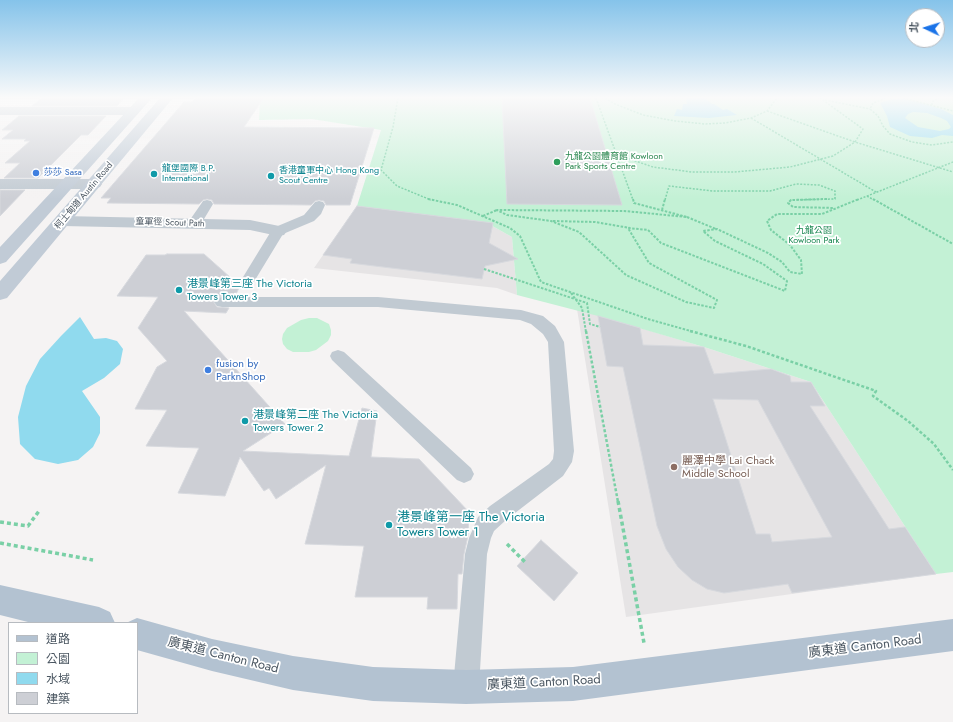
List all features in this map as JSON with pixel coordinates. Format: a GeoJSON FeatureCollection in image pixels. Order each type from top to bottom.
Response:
{"type":"FeatureCollection","features":[{"type":"Feature","properties":{"kind":"main road","name":"柯士甸道 Austin Road"},"geometry":{"type":"LineString","coordinates":[[0,258],[115,132]]}},
{"type":"Feature","properties":{"kind":"main road","name":"柯士甸道 Austin Road"},"geometry":{"type":"LineString","coordinates":[[0,293],[138,132]]}},
{"type":"Feature","properties":{"kind":"main road"},"geometry":{"type":"LineString","coordinates":[[0,600],[95,622]]}},
{"type":"Feature","properties":{"kind":"main road","name":"廣東道 Canton Road"},"geometry":{"type":"LineString","coordinates":[[138,634],[212,656],[293,673],[373,684],[466,687],[573,684],[953,635]]}},
{"type":"Feature","properties":{"kind":"street"},"geometry":{"type":"LineString","coordinates":[[0,184],[94,184]]}},
{"type":"Feature","properties":{"kind":"street","name":"童軍徑 Scout Path"},"geometry":{"type":"LineString","coordinates":[[63,221],[250,225],[278,231]]}},
{"type":"Feature","properties":{"kind":"lane"},"geometry":{"type":"LineString","coordinates":[[194,224],[207,204]]}},
{"type":"Feature","properties":{"kind":"lane"},"geometry":{"type":"LineString","coordinates":[[247,282],[278,231],[309,218],[316,211],[319,205]]}},
{"type":"Feature","properties":{"kind":"lane"},"geometry":{"type":"LineString","coordinates":[[222,302],[378,302],[521,315],[537,320],[549,330],[556,342],[564,451],[562,462],[556,470],[498,513],[486,524],[480,538],[476,554],[466,687]]}},
{"type":"Feature","properties":{"kind":"lane"},"geometry":{"type":"LineString","coordinates":[[338,356],[464,474]]}},
{"type":"Feature","properties":{"kind":"path"},"geometry":{"type":"LineString","coordinates":[[391,132],[381,170],[397,186],[430,200],[456,205],[510,228],[520,236],[540,282],[648,319],[746,346],[876,391],[872,396],[908,421],[934,444],[953,470]]}},
{"type":"Feature","properties":{"kind":"path"},"geometry":{"type":"LineString","coordinates":[[609,132],[634,203],[687,217],[768,253],[782,262],[790,272],[802,274],[801,260],[790,245],[771,230],[767,221],[777,214],[822,214],[953,162]]}},
{"type":"Feature","properties":{"kind":"path"},"geometry":{"type":"LineString","coordinates":[[775,132],[876,192]]}},
{"type":"Feature","properties":{"kind":"path"},"geometry":{"type":"LineString","coordinates":[[826,132],[953,172]]}},
{"type":"Feature","properties":{"kind":"path"},"geometry":{"type":"LineString","coordinates":[[618,155],[653,166],[692,172],[734,172],[790,167],[833,156],[855,142],[861,132]]}},
{"type":"Feature","properties":{"kind":"path"},"geometry":{"type":"LineString","coordinates":[[888,132],[890,134],[912,142],[932,145],[953,142]]}},
{"type":"Feature","properties":{"kind":"path"},"geometry":{"type":"LineString","coordinates":[[662,210],[669,186],[714,191],[770,191],[796,184],[819,185],[835,190],[835,199],[791,200],[788,204],[792,207],[836,208]]}},
{"type":"Feature","properties":{"kind":"path"},"geometry":{"type":"LineString","coordinates":[[867,196],[953,244]]}},
{"type":"Feature","properties":{"kind":"path"},"geometry":{"type":"LineString","coordinates":[[482,216],[497,210],[624,211],[687,217]]}},
{"type":"Feature","properties":{"kind":"path"},"geometry":{"type":"LineString","coordinates":[[497,210],[506,215],[551,221],[595,222],[632,229],[648,230],[662,243],[785,291],[787,282],[763,264],[715,241],[703,231],[717,230]]}},
{"type":"Feature","properties":{"kind":"path"},"geometry":{"type":"LineString","coordinates":[[551,221],[579,232],[626,275],[686,302],[714,308],[717,300],[649,263],[628,228],[632,229]]}},
{"type":"Feature","properties":{"kind":"path"},"geometry":{"type":"LineString","coordinates":[[484,269],[587,303],[590,324],[600,327]]}},
{"type":"Feature","properties":{"kind":"path"},"geometry":{"type":"LineString","coordinates":[[571,292],[582,308],[649,674]]}},
{"type":"Feature","properties":{"kind":"path"},"geometry":{"type":"LineString","coordinates":[[0,522],[28,526],[40,511]]}},
{"type":"Feature","properties":{"kind":"path"},"geometry":{"type":"LineString","coordinates":[[0,543],[92,560]]}},
{"type":"Feature","properties":{"kind":"shaded area"},"geometry":{"type":"Polygon","coordinates":[[[357,206],[487,223],[512,237],[517,295],[497,288],[314,268],[357,206]]]}},
{"type":"Feature","properties":{"kind":"shaded area"},"geometry":{"type":"Polygon","coordinates":[[[577,309],[704,347],[811,382],[936,574],[626,617],[577,309]]]}},
{"type":"Feature","properties":{"kind":"green space","name":"九龍公園 Kowloon Park"},"geometry":{"type":"Polygon","coordinates":[[[380,132],[953,132],[953,572],[936,574],[811,382],[704,347],[598,316],[517,295],[512,237],[487,223],[357,206],[380,132]]]}},
{"type":"Feature","properties":{"kind":"green space"},"geometry":{"type":"Polygon","coordinates":[[[317,318],[329,324],[331,335],[328,341],[316,350],[309,352],[293,352],[287,349],[283,344],[282,339],[287,328],[301,320],[317,318]]]}},
{"type":"Feature","properties":{"kind":"water"},"geometry":{"type":"Polygon","coordinates":[[[900,132],[953,132],[953,136],[942,135],[932,138],[910,136],[900,132]]]}},
{"type":"Feature","properties":{"kind":"water"},"geometry":{"type":"Polygon","coordinates":[[[80,317],[94,339],[106,338],[117,341],[123,349],[120,364],[104,378],[82,391],[100,417],[100,433],[93,447],[78,460],[58,464],[35,459],[20,444],[18,417],[26,386],[40,359],[80,317]]]}},
{"type":"Feature","properties":{"kind":"building"},"geometry":{"type":"Polygon","coordinates":[[[11,132],[91,132],[88,135],[81,135],[38,178],[4,178],[20,163],[5,163],[30,141],[24,141],[26,139],[2,139],[11,132]]]}},
{"type":"Feature","properties":{"kind":"building","name":"香港童軍中心 Hong Kong Scout Centre"},"geometry":{"type":"Polygon","coordinates":[[[158,132],[373,132],[350,205],[326,205],[324,201],[319,200],[315,201],[311,205],[214,204],[212,200],[207,199],[203,200],[199,204],[107,203],[111,198],[101,198],[158,132]]]}},
{"type":"Feature","properties":{"kind":"building"},"geometry":{"type":"Polygon","coordinates":[[[504,132],[600,132],[622,205],[507,204],[504,132]]]}},
{"type":"Feature","properties":{"kind":"building"},"geometry":{"type":"Polygon","coordinates":[[[0,190],[25,190],[0,216],[0,190]]]}},
{"type":"Feature","properties":{"kind":"building"},"geometry":{"type":"Polygon","coordinates":[[[357,206],[493,223],[489,243],[518,259],[485,266],[482,279],[350,263],[352,259],[323,255],[357,206]]]}},
{"type":"Feature","properties":{"kind":"building"},"geometry":{"type":"Polygon","coordinates":[[[204,254],[240,286],[235,296],[217,297],[213,301],[217,307],[229,308],[226,313],[184,311],[285,424],[243,451],[349,456],[362,408],[377,411],[371,457],[419,459],[469,512],[468,536],[462,574],[458,574],[457,609],[427,609],[428,597],[355,597],[364,546],[305,544],[326,465],[276,499],[269,488],[264,491],[240,457],[225,496],[178,493],[199,448],[146,446],[167,410],[135,409],[157,367],[167,361],[138,328],[158,297],[117,296],[146,255],[204,254]]]}},
{"type":"Feature","properties":{"kind":"building"},"geometry":{"type":"Polygon","coordinates":[[[598,316],[640,328],[643,345],[704,347],[714,374],[771,369],[790,376],[791,382],[811,382],[825,406],[810,406],[889,529],[905,527],[936,574],[792,593],[788,584],[724,593],[707,589],[692,580],[678,567],[666,549],[657,526],[623,367],[607,366],[598,316]],[[713,399],[756,534],[770,534],[772,542],[832,537],[758,400],[713,399]]]}},
{"type":"Feature","properties":{"kind":"building"},"geometry":{"type":"Polygon","coordinates":[[[541,540],[578,573],[554,601],[517,566],[541,540]]]}},
{"type":"Feature","properties":{"kind":"place","name":"九龍公園體育館 Kowloon Park Sports Centre"},"geometry":{"type":"Point","coordinates":[557,162]}},
{"type":"Feature","properties":{"kind":"place","name":"莎莎 Sasa"},"geometry":{"type":"Point","coordinates":[36,173]}},
{"type":"Feature","properties":{"kind":"place","name":"龍堡國際 B.P. International"},"geometry":{"type":"Point","coordinates":[154,174]}},
{"type":"Feature","properties":{"kind":"place","name":"香港童軍中心 Hong Kong Scout Centre"},"geometry":{"type":"Point","coordinates":[271,176]}},
{"type":"Feature","properties":{"kind":"place","name":"港景峰第三座 The Victoria Towers Tower 3"},"geometry":{"type":"Point","coordinates":[179,290]}},
{"type":"Feature","properties":{"kind":"place","name":"fusion by ParknShop"},"geometry":{"type":"Point","coordinates":[208,370]}},
{"type":"Feature","properties":{"kind":"place","name":"港景峰第二座 The Victoria Towers Tower 2"},"geometry":{"type":"Point","coordinates":[245,421]}},
{"type":"Feature","properties":{"kind":"place","name":"麗澤中學 Lai Chack Middle School"},"geometry":{"type":"Point","coordinates":[674,467]}},
{"type":"Feature","properties":{"kind":"place","name":"港景峰第一座 The Victoria Towers Tower 1"},"geometry":{"type":"Point","coordinates":[389,525]}}]}
